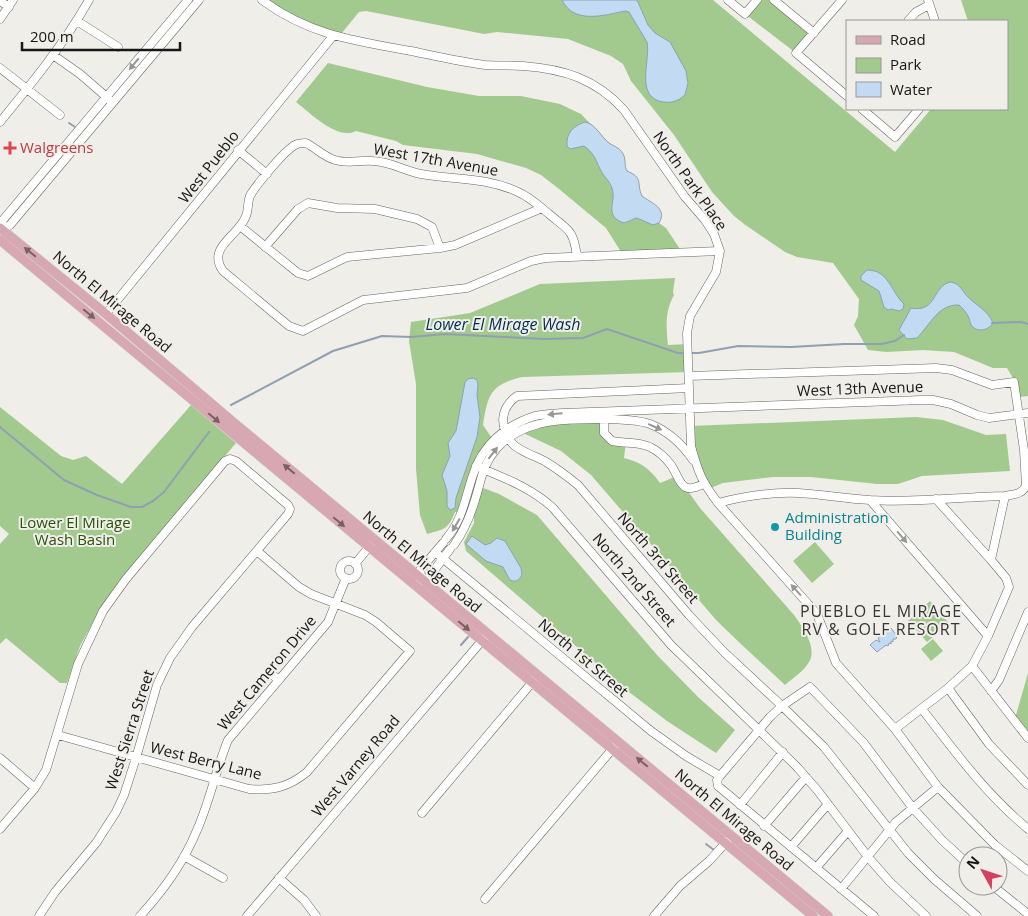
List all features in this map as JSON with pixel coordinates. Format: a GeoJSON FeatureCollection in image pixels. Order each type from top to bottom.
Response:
{"type":"FeatureCollection","features":[{"type":"Feature","properties":{"kind":"main road","name":"North El Mirage Road"},"geometry":{"type":"LineString","coordinates":[[1,230],[106,314],[372,544]]}},
{"type":"Feature","properties":{"kind":"main road","name":"North El Mirage Road"},"geometry":{"type":"LineString","coordinates":[[0,240],[372,544],[729,840],[828,916]]}},
{"type":"Feature","properties":{"kind":"main road","name":"North El Mirage Road"},"geometry":{"type":"LineString","coordinates":[[729,840],[813,916]]}},
{"type":"Feature","properties":{"kind":"street"},"geometry":{"type":"LineString","coordinates":[[0,122],[53,55],[89,0]]}},
{"type":"Feature","properties":{"kind":"street"},"geometry":{"type":"LineString","coordinates":[[1,230],[2,221],[188,0]]}},
{"type":"Feature","properties":{"kind":"street"},"geometry":{"type":"LineString","coordinates":[[1,230],[10,224],[200,0]]}},
{"type":"Feature","properties":{"kind":"street","name":"North Park Place"},"geometry":{"type":"LineString","coordinates":[[262,0],[290,19],[333,36],[486,65],[524,66],[559,71],[595,84],[624,110],[685,197],[705,220],[714,234],[720,251],[716,272],[690,316],[688,324],[688,388],[691,446],[703,484],[817,614],[836,663],[895,729]]}},
{"type":"Feature","properties":{"kind":"street"},"geometry":{"type":"LineString","coordinates":[[728,0],[745,14],[757,0]]}},
{"type":"Feature","properties":{"kind":"street"},"geometry":{"type":"LineString","coordinates":[[774,0],[814,33]]}},
{"type":"Feature","properties":{"kind":"street"},"geometry":{"type":"LineString","coordinates":[[842,0],[796,54],[846,95]]}},
{"type":"Feature","properties":{"kind":"street"},"geometry":{"type":"LineString","coordinates":[[0,1],[11,3],[0,20]]}},
{"type":"Feature","properties":{"kind":"street"},"geometry":{"type":"LineString","coordinates":[[909,20],[928,3],[935,20]]}},
{"type":"Feature","properties":{"kind":"street"},"geometry":{"type":"LineString","coordinates":[[77,21],[118,47]]}},
{"type":"Feature","properties":{"kind":"street","name":"West Pueblo"},"geometry":{"type":"LineString","coordinates":[[106,314],[333,36]]}},
{"type":"Feature","properties":{"kind":"street"},"geometry":{"type":"LineString","coordinates":[[53,55],[80,74],[113,102]]}},
{"type":"Feature","properties":{"kind":"street"},"geometry":{"type":"LineString","coordinates":[[0,68],[60,115]]}},
{"type":"Feature","properties":{"kind":"street"},"geometry":{"type":"LineString","coordinates":[[863,110],[895,137],[918,110]]}},
{"type":"Feature","properties":{"kind":"street","name":"West 17th Avenue"},"geometry":{"type":"LineString","coordinates":[[577,256],[574,238],[570,231],[520,192],[494,183],[423,174],[373,161],[356,163],[328,158],[306,143],[293,146],[250,195],[246,216],[240,226],[220,248],[218,257],[219,265],[223,271],[289,326],[299,330],[308,329],[363,300],[468,288],[531,261],[545,258],[720,251]]}},
{"type":"Feature","properties":{"kind":"street"},"geometry":{"type":"LineString","coordinates":[[238,150],[267,174]]}},
{"type":"Feature","properties":{"kind":"street"},"geometry":{"type":"LineString","coordinates":[[265,247],[298,209],[308,203],[337,208],[376,210],[417,219],[432,227],[440,248]]}},
{"type":"Feature","properties":{"kind":"street"},"geometry":{"type":"LineString","coordinates":[[240,226],[298,273],[308,276],[347,257],[455,245],[542,208]]}},
{"type":"Feature","properties":{"kind":"street"},"geometry":{"type":"LineString","coordinates":[[689,376],[936,368],[952,370],[992,385],[1014,382],[1024,414],[1026,486],[1018,494],[936,499],[870,500],[783,493],[740,497],[718,503]]}},
{"type":"Feature","properties":{"kind":"street"},"geometry":{"type":"LineString","coordinates":[[507,433],[502,414],[509,401],[516,396],[688,388]]}},
{"type":"Feature","properties":{"kind":"street","name":"West 13th Avenue"},"geometry":{"type":"LineString","coordinates":[[604,416],[689,410],[933,400],[951,404],[965,411],[989,418],[1024,414]]}},
{"type":"Feature","properties":{"kind":"street"},"geometry":{"type":"LineString","coordinates":[[604,416],[604,432],[612,441],[636,442],[658,452],[671,465],[684,487],[690,489],[703,484]]}},
{"type":"Feature","properties":{"kind":"street"},"geometry":{"type":"LineString","coordinates":[[419,583],[420,570],[456,526],[480,468],[507,433],[540,423],[604,416],[640,422],[661,430],[684,447],[696,464]]}},
{"type":"Feature","properties":{"kind":"street","name":"North 3rd Street"},"geometry":{"type":"LineString","coordinates":[[507,433],[512,445],[547,462],[578,485],[689,615],[724,652],[824,747],[889,831],[934,879],[977,916]]}},
{"type":"Feature","properties":{"kind":"street","name":"West Sierra Street"},"geometry":{"type":"LineString","coordinates":[[39,916],[54,892],[96,843],[124,795],[152,699],[170,658],[192,627],[288,514],[290,509],[236,461],[230,459],[225,461],[120,586],[103,611],[78,664],[58,735]]}},
{"type":"Feature","properties":{"kind":"street"},"geometry":{"type":"LineString","coordinates":[[419,583],[429,576],[461,535],[470,515],[480,468]]}},
{"type":"Feature","properties":{"kind":"street","name":"North 2nd Street"},"geometry":{"type":"LineString","coordinates":[[480,468],[531,491],[545,500],[570,526],[672,645],[783,752],[806,777],[868,857],[890,882],[926,916]]}},
{"type":"Feature","properties":{"kind":"street"},"geometry":{"type":"LineString","coordinates":[[991,560],[1005,496]]}},
{"type":"Feature","properties":{"kind":"street"},"geometry":{"type":"LineString","coordinates":[[936,499],[1006,578],[1009,587],[988,636],[972,666],[948,688],[895,729],[938,787],[989,839],[1028,871]]}},
{"type":"Feature","properties":{"kind":"street"},"geometry":{"type":"LineString","coordinates":[[870,500],[988,636]]}},
{"type":"Feature","properties":{"kind":"street","name":"West Cameron Drive"},"geometry":{"type":"LineString","coordinates":[[355,564],[372,544]]}},
{"type":"Feature","properties":{"kind":"street"},"geometry":{"type":"LineString","coordinates":[[257,551],[299,587],[336,604]]}},
{"type":"Feature","properties":{"kind":"street","name":"North 1st Street"},"geometry":{"type":"LineString","coordinates":[[436,552],[651,731],[686,756],[720,776]]}},
{"type":"Feature","properties":{"kind":"street","name":"West Cameron Drive"},"geometry":{"type":"LineString","coordinates":[[347,562],[355,564],[358,569],[356,575],[352,579],[346,578],[340,572],[342,564],[347,562]]}},
{"type":"Feature","properties":{"kind":"street","name":"West Cameron Drive"},"geometry":{"type":"LineString","coordinates":[[140,916],[168,882],[197,830],[228,740],[328,622],[346,578]]}},
{"type":"Feature","properties":{"kind":"street","name":"West Berry Lane"},"geometry":{"type":"LineString","coordinates":[[58,735],[249,789],[266,790],[281,788],[307,772],[410,651],[365,615],[336,604]]}},
{"type":"Feature","properties":{"kind":"street"},"geometry":{"type":"LineString","coordinates":[[990,691],[999,680],[1028,612]]}},
{"type":"Feature","properties":{"kind":"street","name":"West Varney Road"},"geometry":{"type":"LineString","coordinates":[[247,916],[485,638]]}},
{"type":"Feature","properties":{"kind":"street"},"geometry":{"type":"LineString","coordinates":[[972,666],[1028,738]]}},
{"type":"Feature","properties":{"kind":"street"},"geometry":{"type":"LineString","coordinates":[[270,673],[279,680]]}},
{"type":"Feature","properties":{"kind":"street"},"geometry":{"type":"LineString","coordinates":[[422,812],[535,679]]}},
{"type":"Feature","properties":{"kind":"street"},"geometry":{"type":"LineString","coordinates":[[874,916],[718,786],[717,780],[720,776],[782,706],[810,687],[863,742],[912,807],[958,855]]}},
{"type":"Feature","properties":{"kind":"street"},"geometry":{"type":"LineString","coordinates":[[948,688],[989,744],[1013,772],[1028,785]]}},
{"type":"Feature","properties":{"kind":"street"},"geometry":{"type":"LineString","coordinates":[[922,709],[980,784],[1028,828]]}},
{"type":"Feature","properties":{"kind":"street"},"geometry":{"type":"LineString","coordinates":[[0,829],[35,788],[46,770],[58,735]]}},
{"type":"Feature","properties":{"kind":"street"},"geometry":{"type":"LineString","coordinates":[[485,900],[616,746]]}},
{"type":"Feature","properties":{"kind":"street"},"geometry":{"type":"LineString","coordinates":[[740,805],[783,752]]}},
{"type":"Feature","properties":{"kind":"street"},"geometry":{"type":"LineString","coordinates":[[0,758],[35,788]]}},
{"type":"Feature","properties":{"kind":"street"},"geometry":{"type":"LineString","coordinates":[[764,826],[806,777]]}},
{"type":"Feature","properties":{"kind":"street"},"geometry":{"type":"LineString","coordinates":[[841,889],[896,822],[938,787]]}},
{"type":"Feature","properties":{"kind":"street"},"geometry":{"type":"LineString","coordinates":[[791,847],[828,804]]}},
{"type":"Feature","properties":{"kind":"street"},"geometry":{"type":"LineString","coordinates":[[816,868],[848,831]]}},
{"type":"Feature","properties":{"kind":"street"},"geometry":{"type":"LineString","coordinates":[[654,916],[680,886],[709,861],[729,840]]}},
{"type":"Feature","properties":{"kind":"street"},"geometry":{"type":"LineString","coordinates":[[184,856],[223,878]]}},
{"type":"Feature","properties":{"kind":"street"},"geometry":{"type":"LineString","coordinates":[[279,878],[304,900],[316,916]]}},
{"type":"Feature","properties":{"kind":"street"},"geometry":{"type":"LineString","coordinates":[[1006,896],[1028,914]]}},
{"type":"Feature","properties":{"kind":"green space"},"geometry":{"type":"Polygon","coordinates":[[[269,0],[713,0],[895,152],[930,110],[1008,110],[1008,20],[968,20],[961,0],[1028,0],[1028,396],[1019,397],[1014,380],[1007,368],[993,368],[954,352],[923,350],[887,352],[868,350],[854,325],[858,316],[859,299],[833,263],[797,257],[785,252],[734,216],[712,192],[674,135],[631,81],[623,64],[611,56],[568,39],[497,32],[484,34],[366,11],[359,12],[341,34],[321,28],[286,11],[269,0]]]}},
{"type":"Feature","properties":{"kind":"green space"},"geometry":{"type":"Polygon","coordinates":[[[757,0],[774,0],[814,33],[796,53],[745,14],[757,0]]]}},
{"type":"Feature","properties":{"kind":"green space"},"geometry":{"type":"Polygon","coordinates":[[[328,63],[427,87],[479,96],[521,96],[560,104],[581,114],[609,143],[619,149],[625,158],[624,165],[627,171],[638,180],[640,194],[659,209],[661,218],[659,223],[666,228],[682,252],[623,255],[606,228],[541,175],[526,168],[477,154],[403,145],[396,141],[356,131],[349,133],[333,129],[316,119],[296,102],[328,63]]]}},
{"type":"Feature","properties":{"kind":"green space"},"geometry":{"type":"Polygon","coordinates":[[[675,278],[674,295],[667,319],[668,345],[687,344],[689,372],[522,377],[503,384],[492,393],[487,406],[483,425],[498,447],[478,486],[499,494],[537,515],[657,655],[698,697],[735,730],[716,753],[667,721],[629,692],[466,551],[464,542],[474,523],[474,512],[455,512],[448,526],[427,534],[420,515],[416,469],[416,384],[409,341],[411,322],[470,313],[540,284],[675,278]]]}},
{"type":"Feature","properties":{"kind":"green space","name":"Lower El Mirage Wash Basin"},"geometry":{"type":"Polygon","coordinates":[[[191,405],[236,443],[117,584],[103,604],[80,646],[67,683],[60,683],[6,638],[0,644],[0,544],[9,534],[0,526],[0,407],[61,456],[73,460],[86,456],[122,484],[191,405]]]}},
{"type":"Feature","properties":{"kind":"green space"},"geometry":{"type":"Polygon","coordinates":[[[916,417],[943,420],[986,435],[1006,434],[1010,471],[922,476],[898,484],[877,484],[811,477],[773,477],[723,483],[708,489],[703,484],[690,426],[916,417]]]}},
{"type":"Feature","properties":{"kind":"green space"},"geometry":{"type":"Polygon","coordinates":[[[605,420],[606,436],[626,441],[624,458],[645,467],[660,483],[677,476],[700,508],[794,615],[805,631],[812,650],[809,662],[785,685],[717,621],[591,475],[561,451],[519,431],[540,423],[605,420]]]}},
{"type":"Feature","properties":{"kind":"green space"},"geometry":{"type":"Polygon","coordinates":[[[815,542],[834,564],[812,583],[793,561],[815,542]]]}},
{"type":"Feature","properties":{"kind":"green space"},"geometry":{"type":"Polygon","coordinates":[[[930,601],[949,623],[927,642],[908,621],[930,601]]]}},
{"type":"Feature","properties":{"kind":"green space"},"geometry":{"type":"Polygon","coordinates":[[[933,639],[943,651],[931,661],[921,649],[933,639]]]}},
{"type":"Feature","properties":{"kind":"green space"},"geometry":{"type":"Polygon","coordinates":[[[1028,673],[1028,738],[1014,722],[1028,673]]]}},
{"type":"Feature","properties":{"kind":"water"},"geometry":{"type":"Polygon","coordinates":[[[562,0],[637,0],[648,25],[655,33],[670,42],[686,71],[688,83],[685,95],[675,101],[663,102],[654,99],[649,93],[646,86],[647,42],[629,12],[582,16],[567,8],[562,0]]]}},
{"type":"Feature","properties":{"kind":"water"},"geometry":{"type":"Polygon","coordinates":[[[585,122],[592,125],[609,143],[623,153],[627,171],[638,179],[642,196],[660,210],[661,218],[659,223],[653,225],[637,218],[623,223],[614,217],[612,211],[613,190],[594,156],[584,146],[570,149],[567,146],[571,131],[585,122]]]}},
{"type":"Feature","properties":{"kind":"water"},"geometry":{"type":"Polygon","coordinates":[[[867,270],[880,274],[889,282],[904,304],[903,309],[899,311],[888,310],[884,307],[879,291],[861,280],[861,276],[867,270]]]}},
{"type":"Feature","properties":{"kind":"water"},"geometry":{"type":"Polygon","coordinates":[[[951,282],[958,285],[991,318],[993,323],[983,330],[974,328],[967,314],[959,305],[952,306],[945,308],[935,316],[917,338],[907,339],[899,330],[911,308],[920,308],[931,303],[941,288],[951,282]]]}},
{"type":"Feature","properties":{"kind":"water"},"geometry":{"type":"Polygon","coordinates":[[[473,378],[477,380],[478,384],[477,395],[480,417],[477,437],[456,498],[455,508],[450,510],[447,506],[447,491],[442,475],[450,456],[448,443],[456,431],[465,382],[473,378]]]}},
{"type":"Feature","properties":{"kind":"water"},"geometry":{"type":"Polygon","coordinates":[[[472,536],[485,545],[497,538],[505,541],[521,568],[522,575],[520,578],[516,581],[510,580],[503,567],[486,561],[466,544],[472,536]]]}},
{"type":"Feature","properties":{"kind":"water"},"geometry":{"type":"Polygon","coordinates":[[[891,628],[897,636],[896,639],[893,639],[891,644],[889,643],[888,646],[886,645],[877,652],[870,645],[876,640],[880,642],[878,638],[891,628]]]}},
{"type":"Feature","properties":{"kind":"waterway"},"geometry":{"type":"LineString","coordinates":[[69,123],[75,127]]}},
{"type":"Feature","properties":{"kind":"waterway","name":"Lower El Mirage Wash"},"geometry":{"type":"LineString","coordinates":[[992,323],[1021,322],[1028,324]]}},
{"type":"Feature","properties":{"kind":"waterway","name":"Lower El Mirage Wash"},"geometry":{"type":"LineString","coordinates":[[231,405],[333,351],[382,336],[411,337],[445,334],[544,339],[583,338],[607,329],[678,353],[684,353]]}},
{"type":"Feature","properties":{"kind":"waterway","name":"Lower El Mirage Wash"},"geometry":{"type":"LineString","coordinates":[[689,353],[738,346],[791,347],[882,344],[895,341],[904,335]]}},
{"type":"Feature","properties":{"kind":"waterway","name":"Lower El Mirage Wash"},"geometry":{"type":"LineString","coordinates":[[0,427],[64,480],[97,495],[131,507],[142,507],[164,492],[209,432]]}},
{"type":"Feature","properties":{"kind":"waterway"},"geometry":{"type":"LineString","coordinates":[[461,645],[468,637]]}},
{"type":"Feature","properties":{"kind":"waterway"},"geometry":{"type":"LineString","coordinates":[[706,844],[714,850]]}},
{"type":"Feature","properties":{"kind":"place","name":"Walgreens"},"geometry":{"type":"Point","coordinates":[10,148]}},
{"type":"Feature","properties":{"kind":"place","name":"Administration Building"},"geometry":{"type":"Point","coordinates":[775,527]}},
{"type":"Feature","properties":{"kind":"district","name":"PUEBLO EL MIRAGE RV & GOLF RESORT"},"geometry":{"type":"Point","coordinates":[881,620]}}]}
